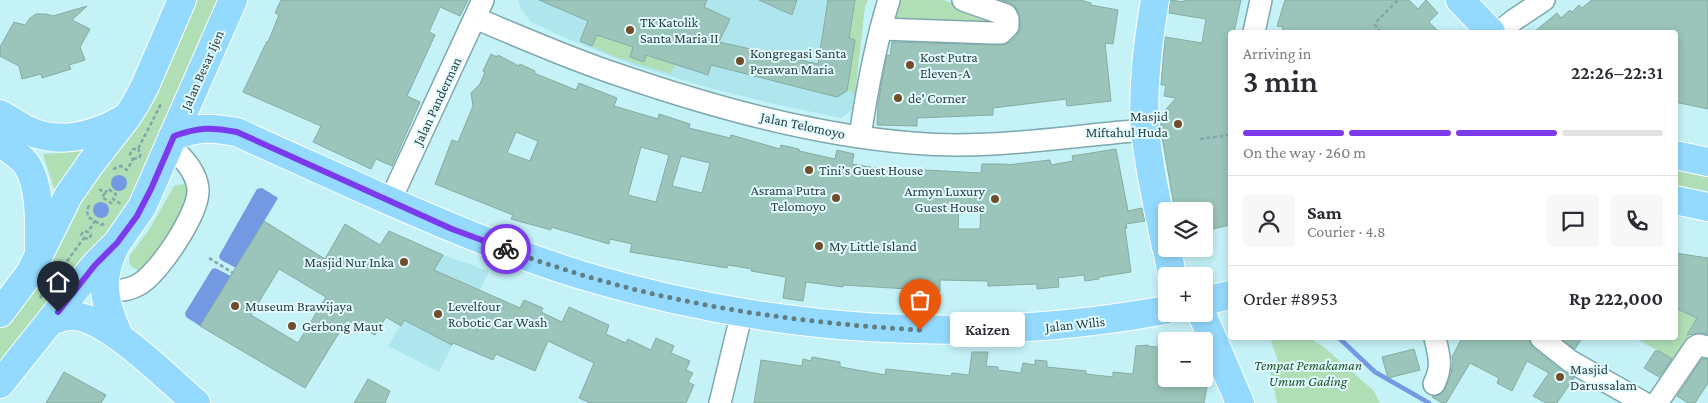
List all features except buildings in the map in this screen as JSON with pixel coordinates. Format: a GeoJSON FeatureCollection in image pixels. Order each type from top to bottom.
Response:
{"type":"FeatureCollection","features":[{"type":"Feature","properties":{"kind":"main road","name":"Jalan Besar Ijen"},"geometry":{"type":"LineString","coordinates":[[0,384],[43,313],[117,243],[142,207],[151,135],[145,86],[182,0]]}},
{"type":"Feature","properties":{"kind":"main road","name":"Jalan Besar Ijen"},"geometry":{"type":"LineString","coordinates":[[0,313],[30,273],[68,196],[91,163],[151,135],[194,86],[233,0]]}},
{"type":"Feature","properties":{"kind":"main road"},"geometry":{"type":"LineString","coordinates":[[1155,0],[1145,90],[1146,130],[1158,210]]}},
{"type":"Feature","properties":{"kind":"main road"},"geometry":{"type":"LineString","coordinates":[[1460,0],[1489,30]]}},
{"type":"Feature","properties":{"kind":"main road","name":"Jalan Wilis"},"geometry":{"type":"LineString","coordinates":[[194,86],[200,107],[209,115],[237,132],[462,233],[582,276],[695,303],[796,320],[920,330],[984,330],[1052,326],[1095,322],[1158,311]]}},
{"type":"Feature","properties":{"kind":"main road","name":"Jalan Wilis"},"geometry":{"type":"LineString","coordinates":[[0,114],[27,130],[57,138],[80,136],[106,129],[151,135],[214,128],[237,132]]}},
{"type":"Feature","properties":{"kind":"main road"},"geometry":{"type":"LineString","coordinates":[[0,142],[27,165],[34,182],[39,223],[39,255]]}},
{"type":"Feature","properties":{"kind":"main road"},"geometry":{"type":"LineString","coordinates":[[1678,156],[1708,162]]}},
{"type":"Feature","properties":{"kind":"main road"},"geometry":{"type":"LineString","coordinates":[[1678,201],[1708,207]]}},
{"type":"Feature","properties":{"kind":"main road"},"geometry":{"type":"LineString","coordinates":[[117,243],[107,266],[104,279],[108,313],[119,336]]}},
{"type":"Feature","properties":{"kind":"main road"},"geometry":{"type":"LineString","coordinates":[[1213,299],[1228,295]]}},
{"type":"Feature","properties":{"kind":"main road"},"geometry":{"type":"LineString","coordinates":[[43,313],[83,317],[97,322],[119,336],[196,403]]}},
{"type":"Feature","properties":{"kind":"main road"},"geometry":{"type":"LineString","coordinates":[[1205,322],[1240,403]]}},
{"type":"Feature","properties":{"kind":"street"},"geometry":{"type":"LineString","coordinates":[[860,136],[865,102],[889,0]]}},
{"type":"Feature","properties":{"kind":"street"},"geometry":{"type":"LineString","coordinates":[[881,28],[993,33],[1001,32],[1008,26],[1006,15],[962,0]]}},
{"type":"Feature","properties":{"kind":"street"},"geometry":{"type":"LineString","coordinates":[[1254,30],[1261,0]]}},
{"type":"Feature","properties":{"kind":"street"},"geometry":{"type":"LineString","coordinates":[[1502,30],[1544,0]]}},
{"type":"Feature","properties":{"kind":"street","name":"Jalan Telomoyo"},"geometry":{"type":"LineString","coordinates":[[479,9],[566,56],[618,75],[710,104],[805,127],[913,143],[1001,144],[1146,130]]}},
{"type":"Feature","properties":{"kind":"street","name":"Jalan Panderman"},"geometry":{"type":"LineString","coordinates":[[390,201],[479,9]]}},
{"type":"Feature","properties":{"kind":"street"},"geometry":{"type":"LineString","coordinates":[[105,290],[118,291],[140,284],[164,260],[192,216],[198,190],[188,164],[151,135]]}},
{"type":"Feature","properties":{"kind":"street"},"geometry":{"type":"LineString","coordinates":[[720,403],[742,312]]}},
{"type":"Feature","properties":{"kind":"street"},"geometry":{"type":"LineString","coordinates":[[1434,384],[1439,374],[1440,363],[1435,340]]}},
{"type":"Feature","properties":{"kind":"street"},"geometry":{"type":"LineString","coordinates":[[1544,340],[1570,361],[1642,402],[1695,347],[1699,345],[1708,347]]}},
{"type":"Feature","properties":{"kind":"path"},"geometry":{"type":"LineString","coordinates":[[1379,30],[1375,23],[1398,0]]}},
{"type":"Feature","properties":{"kind":"path"},"geometry":{"type":"LineString","coordinates":[[138,150],[151,135],[161,104]]}},
{"type":"Feature","properties":{"kind":"path"},"geometry":{"type":"LineString","coordinates":[[1200,139],[1228,136]]}},
{"type":"Feature","properties":{"kind":"path"},"geometry":{"type":"LineString","coordinates":[[133,159],[130,154],[132,149],[138,150]]}},
{"type":"Feature","properties":{"kind":"path"},"geometry":{"type":"LineString","coordinates":[[133,159],[139,158],[141,154],[138,150]]}},
{"type":"Feature","properties":{"kind":"path"},"geometry":{"type":"LineString","coordinates":[[110,169],[121,166],[127,170],[133,159]]}},
{"type":"Feature","properties":{"kind":"path"},"geometry":{"type":"LineString","coordinates":[[99,189],[105,193]]}},
{"type":"Feature","properties":{"kind":"path"},"geometry":{"type":"LineString","coordinates":[[108,189],[116,194],[113,199],[111,203],[102,198],[108,189]]}},
{"type":"Feature","properties":{"kind":"path"},"geometry":{"type":"LineString","coordinates":[[43,313],[84,238],[81,235],[84,231],[88,232],[95,221],[88,217],[87,210],[91,199]]}},
{"type":"Feature","properties":{"kind":"path"},"geometry":{"type":"LineString","coordinates":[[113,199],[118,202]]}},
{"type":"Feature","properties":{"kind":"path"},"geometry":{"type":"LineString","coordinates":[[68,250],[74,256]]}},
{"type":"Feature","properties":{"kind":"path"},"geometry":{"type":"LineString","coordinates":[[209,258],[233,273]]}},
{"type":"Feature","properties":{"kind":"shaded area","name":"Kongregasi Santa Perawan Maria"},"geometry":{"type":"Polygon","coordinates":[[[518,0],[868,0],[865,6],[853,109],[841,118],[709,88],[633,65],[531,22],[521,9],[518,0]]]}},
{"type":"Feature","properties":{"kind":"shaded area"},"geometry":{"type":"Polygon","coordinates":[[[443,255],[489,271],[439,372],[388,346],[443,255]]]}},
{"type":"Feature","properties":{"kind":"green space"},"geometry":{"type":"Polygon","coordinates":[[[190,0],[227,0],[144,190],[0,377],[0,323],[190,0]]]}},
{"type":"Feature","properties":{"kind":"green space"},"geometry":{"type":"Polygon","coordinates":[[[855,0],[868,0],[865,6],[855,94],[847,89],[855,40],[849,38],[855,0]]]}},
{"type":"Feature","properties":{"kind":"green space"},"geometry":{"type":"Polygon","coordinates":[[[895,0],[942,0],[997,15],[1000,23],[892,22],[895,0]]]}},
{"type":"Feature","properties":{"kind":"green space"},"geometry":{"type":"Polygon","coordinates":[[[597,35],[633,47],[630,57],[644,62],[646,55],[675,64],[671,74],[616,57],[592,46],[597,35]]]}},
{"type":"Feature","properties":{"kind":"green space"},"geometry":{"type":"Polygon","coordinates":[[[81,151],[56,192],[55,192],[43,154],[81,151]]]}},
{"type":"Feature","properties":{"kind":"green space"},"geometry":{"type":"Polygon","coordinates":[[[1678,164],[1708,169],[1708,199],[1678,192],[1678,164]]]}},
{"type":"Feature","properties":{"kind":"green space"},"geometry":{"type":"Polygon","coordinates":[[[182,184],[188,186],[191,191],[173,237],[140,271],[134,268],[129,263],[130,255],[149,230],[174,186],[182,184]]]}},
{"type":"Feature","properties":{"kind":"green space"},"geometry":{"type":"Polygon","coordinates":[[[1678,309],[1697,318],[1687,335],[1693,337],[1677,362],[1639,340],[1678,340],[1678,309]]]}},
{"type":"Feature","properties":{"kind":"green space","name":"Tempat Pemakaman Umum Gading"},"geometry":{"type":"Polygon","coordinates":[[[1271,340],[1312,340],[1324,347],[1374,391],[1380,403],[1277,403],[1269,365],[1278,361],[1271,340]]]}},
{"type":"Feature","properties":{"kind":"water"},"geometry":{"type":"Polygon","coordinates":[[[119,175],[125,177],[127,183],[125,189],[119,191],[113,189],[111,183],[113,177],[119,175]]]}},
{"type":"Feature","properties":{"kind":"water"},"geometry":{"type":"Polygon","coordinates":[[[262,188],[278,198],[236,268],[219,257],[257,189],[262,188]]]}},
{"type":"Feature","properties":{"kind":"water"},"geometry":{"type":"Polygon","coordinates":[[[101,202],[107,204],[109,210],[107,216],[101,218],[95,216],[93,210],[95,204],[101,202]]]}},
{"type":"Feature","properties":{"kind":"water"},"geometry":{"type":"Polygon","coordinates":[[[215,268],[231,276],[200,326],[186,317],[185,313],[212,269],[215,268]]]}},
{"type":"Feature","properties":{"kind":"waterway"},"geometry":{"type":"LineString","coordinates":[[1341,340],[1375,372],[1429,403]]}},
{"type":"Feature","properties":{"kind":"way so far"},"geometry":{"type":"LineString","coordinates":[[506,249],[582,276],[695,303],[796,320],[920,330]]}},
{"type":"Feature","properties":{"kind":"place","name":"TK Katolik Santa Maria II"},"geometry":{"type":"Point","coordinates":[630,30]}},
{"type":"Feature","properties":{"kind":"place","name":"Kongregasi Santa Perawan Maria"},"geometry":{"type":"Point","coordinates":[740,61]}},
{"type":"Feature","properties":{"kind":"place","name":"Kost Putra Eleven-A"},"geometry":{"type":"Point","coordinates":[910,65]}},
{"type":"Feature","properties":{"kind":"place","name":"de' Corner"},"geometry":{"type":"Point","coordinates":[898,98]}},
{"type":"Feature","properties":{"kind":"place","name":"Masjid Miftahul Huda"},"geometry":{"type":"Point","coordinates":[1178,124]}},
{"type":"Feature","properties":{"kind":"place","name":"Tini’s Guest House"},"geometry":{"type":"Point","coordinates":[809,170]}},
{"type":"Feature","properties":{"kind":"place","name":"Asrama Putra Telomoyo"},"geometry":{"type":"Point","coordinates":[836,198]}},
{"type":"Feature","properties":{"kind":"place","name":"Armyn Luxury Guest House"},"geometry":{"type":"Point","coordinates":[995,199]}},
{"type":"Feature","properties":{"kind":"place","name":"My Little Island"},"geometry":{"type":"Point","coordinates":[819,246]}},
{"type":"Feature","properties":{"kind":"place","name":"Masjid Nur Inka"},"geometry":{"type":"Point","coordinates":[404,262]}},
{"type":"Feature","properties":{"kind":"place","name":"Museum Brawijaya"},"geometry":{"type":"Point","coordinates":[235,306]}},
{"type":"Feature","properties":{"kind":"place","name":"Levelfour Robotic Car Wash"},"geometry":{"type":"Point","coordinates":[438,314]}},
{"type":"Feature","properties":{"kind":"place","name":"Gerbong Maut"},"geometry":{"type":"Point","coordinates":[292,326]}},
{"type":"Feature","properties":{"kind":"place","name":"Kaizen"},"geometry":{"type":"Point","coordinates":[920,330]}},
{"type":"Feature","properties":{"kind":"place","name":"Masjid Darussalam"},"geometry":{"type":"Point","coordinates":[1560,377]}},
{"type":"Feature","properties":{"kind":"route"},"geometry":{"type":"LineString","coordinates":[[58,312],[95,265],[117,243],[137,216],[174,136],[193,129],[214,128],[237,132],[452,229],[506,249]]}}]}
